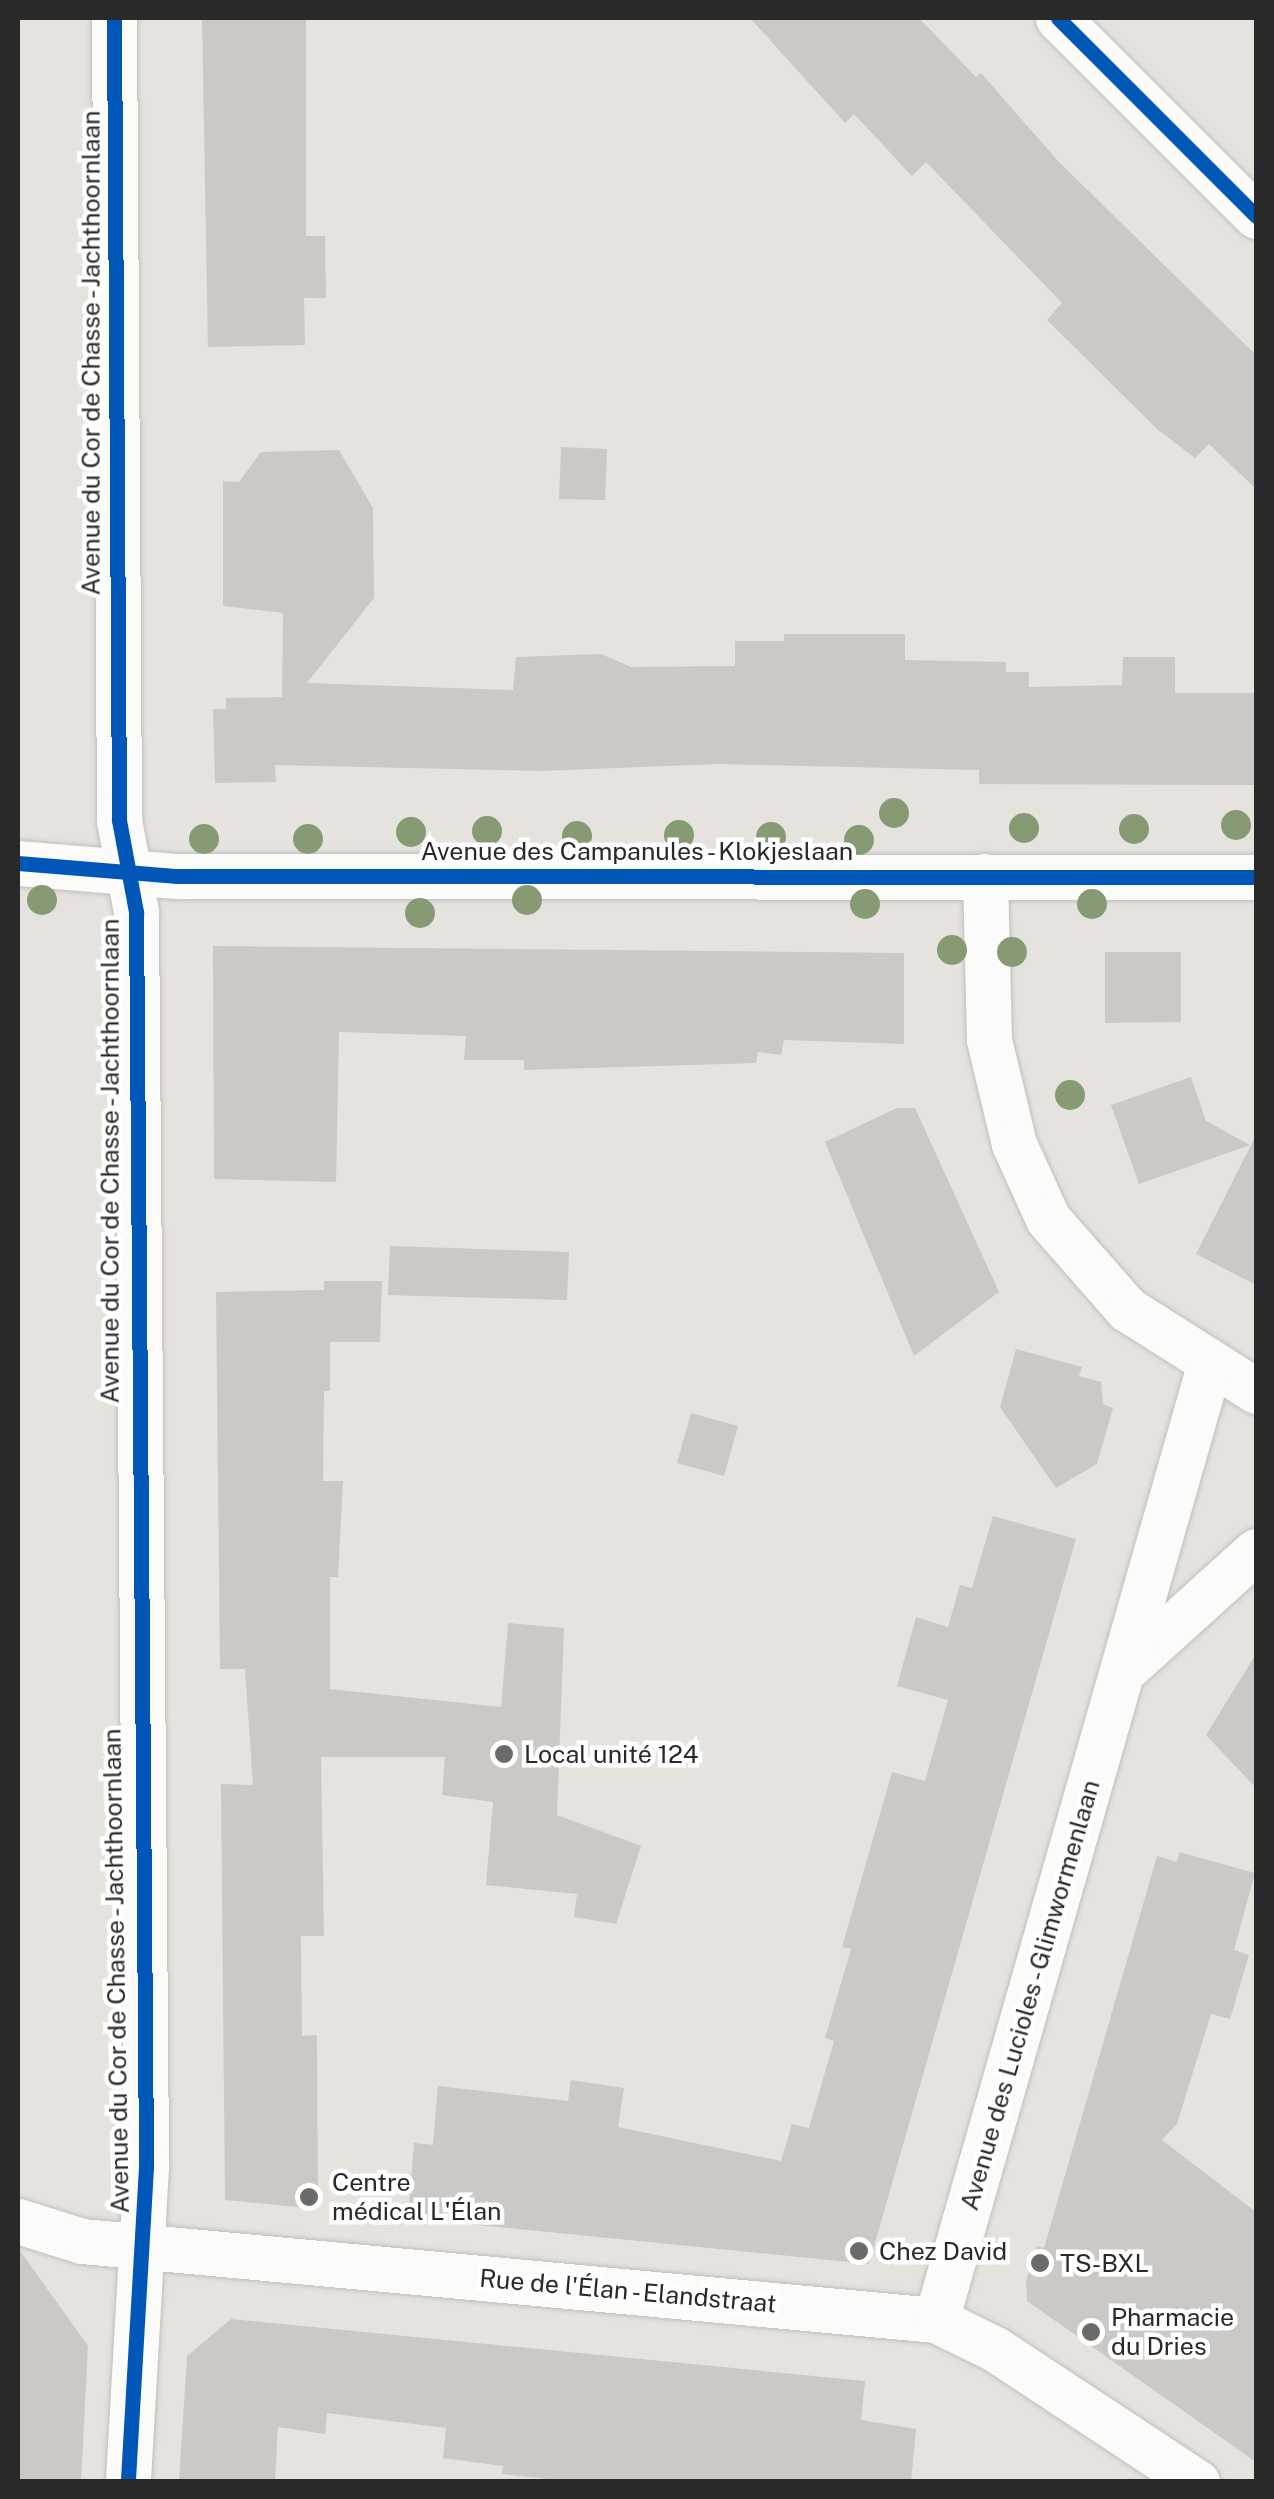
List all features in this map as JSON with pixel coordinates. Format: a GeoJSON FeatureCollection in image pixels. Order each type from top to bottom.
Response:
{"type":"FeatureCollection","features":[{"type":"Feature","properties":{"kind":"street","name":"Avenue du Cor de Chasse - Jachthoornlaan"},"geometry":{"type":"LineString","coordinates":[[114,18],[119,820],[136,912],[143,2246],[128,2482]]}},
{"type":"Feature","properties":{"kind":"street"},"geometry":{"type":"LineString","coordinates":[[1058,18],[1256,216]]}},
{"type":"Feature","properties":{"kind":"street","name":"Avenue des Campanules - Klokjeslaan"},"geometry":{"type":"LineString","coordinates":[[18,864],[128,868],[177,876],[1256,877]]}},
{"type":"Feature","properties":{"kind":"street"},"geometry":{"type":"LineString","coordinates":[[985,876],[989,1040],[1014,1144],[1048,1219],[1127,1310],[1209,1366],[1256,1391]]}},
{"type":"Feature","properties":{"kind":"street","name":"Avenue des Lucioles - Glimwormenlaan"},"geometry":{"type":"LineString","coordinates":[[936,2320],[1209,1366]]}},
{"type":"Feature","properties":{"kind":"street"},"geometry":{"type":"LineString","coordinates":[[1123,1670],[1256,1550]]}},
{"type":"Feature","properties":{"kind":"street","name":"Rue de l'Élan - Elandstraat"},"geometry":{"type":"LineString","coordinates":[[18,2221],[82,2241],[936,2320],[995,2348],[1197,2482]]}},
{"type":"Feature","properties":{"kind":"building"},"geometry":{"type":"Polygon","coordinates":[[[202,18],[306,18],[306,236],[325,236],[326,298],[304,298],[305,345],[208,347],[202,18]]]}},
{"type":"Feature","properties":{"kind":"building"},"geometry":{"type":"Polygon","coordinates":[[[750,18],[919,18],[976,77],[981,73],[1059,162],[1256,355],[1256,489],[1209,444],[1195,458],[1157,429],[1047,320],[1062,303],[926,162],[912,176],[854,114],[845,123],[750,18]]]}},
{"type":"Feature","properties":{"kind":"building"},"geometry":{"type":"Polygon","coordinates":[[[561,447],[607,449],[605,500],[559,499],[561,447]]]}},
{"type":"Feature","properties":{"kind":"building"},"geometry":{"type":"Polygon","coordinates":[[[339,450],[373,508],[374,598],[307,683],[513,690],[516,657],[601,654],[631,667],[735,666],[735,641],[784,641],[784,634],[905,634],[905,660],[1006,662],[1006,672],[1029,672],[1029,687],[1122,685],[1123,657],[1175,657],[1175,693],[1256,693],[1256,785],[979,784],[979,770],[717,764],[541,771],[275,765],[276,782],[215,783],[213,709],[226,709],[226,698],[282,697],[283,613],[223,606],[223,481],[239,482],[261,452],[339,450]]]}},
{"type":"Feature","properties":{"kind":"building"},"geometry":{"type":"Polygon","coordinates":[[[213,946],[904,953],[904,1044],[784,1040],[781,1055],[758,1052],[756,1063],[524,1070],[524,1060],[464,1060],[466,1036],[339,1032],[336,1182],[214,1179],[213,946]]]}},
{"type":"Feature","properties":{"kind":"building"},"geometry":{"type":"Polygon","coordinates":[[[1105,952],[1181,952],[1181,1022],[1105,1023],[1105,952]]]}},
{"type":"Feature","properties":{"kind":"building"},"geometry":{"type":"Polygon","coordinates":[[[1191,1077],[1206,1121],[1250,1145],[1139,1184],[1111,1105],[1191,1077]]]}},
{"type":"Feature","properties":{"kind":"building"},"geometry":{"type":"Polygon","coordinates":[[[897,1108],[915,1108],[999,1292],[914,1356],[825,1142],[897,1108]]]}},
{"type":"Feature","properties":{"kind":"building"},"geometry":{"type":"Polygon","coordinates":[[[1256,1135],[1256,1285],[1196,1254],[1256,1135]]]}},
{"type":"Feature","properties":{"kind":"building"},"geometry":{"type":"Polygon","coordinates":[[[390,1246],[569,1252],[567,1300],[388,1295],[390,1246]]]}},
{"type":"Feature","properties":{"kind":"building"},"geometry":{"type":"Polygon","coordinates":[[[324,1281],[382,1281],[380,1342],[330,1342],[330,1391],[324,1391],[323,1481],[343,1481],[338,1577],[330,1577],[330,1689],[501,1707],[508,1623],[564,1628],[557,1815],[641,1846],[616,1924],[574,1917],[577,1894],[486,1885],[493,1802],[442,1795],[445,1757],[321,1757],[324,1936],[301,1936],[302,2036],[317,2035],[318,2209],[225,2200],[221,1784],[253,1785],[245,1669],[220,1669],[216,1292],[324,1290],[324,1281]]]}},
{"type":"Feature","properties":{"kind":"building"},"geometry":{"type":"Polygon","coordinates":[[[1016,1349],[1082,1367],[1079,1376],[1101,1382],[1103,1404],[1113,1408],[1097,1464],[1056,1488],[1000,1407],[1016,1349]]]}},
{"type":"Feature","properties":{"kind":"building"},"geometry":{"type":"Polygon","coordinates":[[[691,1413],[738,1426],[724,1476],[677,1463],[691,1413]]]}},
{"type":"Feature","properties":{"kind":"building"},"geometry":{"type":"Polygon","coordinates":[[[993,1516],[1076,1539],[869,2264],[408,2218],[414,2143],[433,2145],[438,2086],[568,2101],[571,2080],[624,2088],[618,2127],[781,2161],[792,2124],[809,2128],[834,2041],[825,2038],[851,1949],[842,1947],[892,1772],[925,1781],[948,1700],[897,1686],[916,1617],[948,1627],[960,1585],[972,1588],[993,1516]]]}},
{"type":"Feature","properties":{"kind":"building"},"geometry":{"type":"Polygon","coordinates":[[[1256,1654],[1256,1788],[1206,1735],[1256,1654]]]}},
{"type":"Feature","properties":{"kind":"building"},"geometry":{"type":"Polygon","coordinates":[[[1179,1852],[1255,1873],[1234,1950],[1249,1955],[1230,2019],[1211,2014],[1177,2124],[1162,2140],[1256,2212],[1256,2462],[1027,2301],[1026,2281],[1037,2246],[1044,2248],[1157,1856],[1177,1862],[1179,1852]]]}},
{"type":"Feature","properties":{"kind":"building"},"geometry":{"type":"Polygon","coordinates":[[[18,2248],[88,2346],[81,2482],[18,2482],[18,2248]]]}},
{"type":"Feature","properties":{"kind":"building"},"geometry":{"type":"Polygon","coordinates":[[[231,2319],[865,2381],[861,2420],[916,2429],[911,2482],[578,2482],[502,2474],[503,2466],[443,2458],[446,2428],[327,2413],[325,2434],[278,2427],[275,2482],[179,2482],[187,2356],[231,2319]]]}},
{"type":"Feature","properties":{"kind":"cycle path"},"geometry":{"type":"LineString","coordinates":[[114,18],[119,820],[136,912],[146,2167],[128,2482]]}},
{"type":"Feature","properties":{"kind":"cycle path"},"geometry":{"type":"LineString","coordinates":[[1058,18],[1256,216]]}},
{"type":"Feature","properties":{"kind":"cycle path"},"geometry":{"type":"LineString","coordinates":[[18,863],[177,876],[1256,877]]}},
{"type":"Feature","properties":{"kind":"place","name":"Local unité 124"},"geometry":{"type":"Point","coordinates":[504,1754]}},
{"type":"Feature","properties":{"kind":"place","name":"Centre médical L'Élan"},"geometry":{"type":"Point","coordinates":[309,2197]}},
{"type":"Feature","properties":{"kind":"place","name":"Chez David"},"geometry":{"type":"Point","coordinates":[859,2251]}},
{"type":"Feature","properties":{"kind":"place","name":"TS-BXL"},"geometry":{"type":"Point","coordinates":[1040,2263]}},
{"type":"Feature","properties":{"kind":"place","name":"Pharmacie du Dries"},"geometry":{"type":"Point","coordinates":[1091,2332]}}]}
